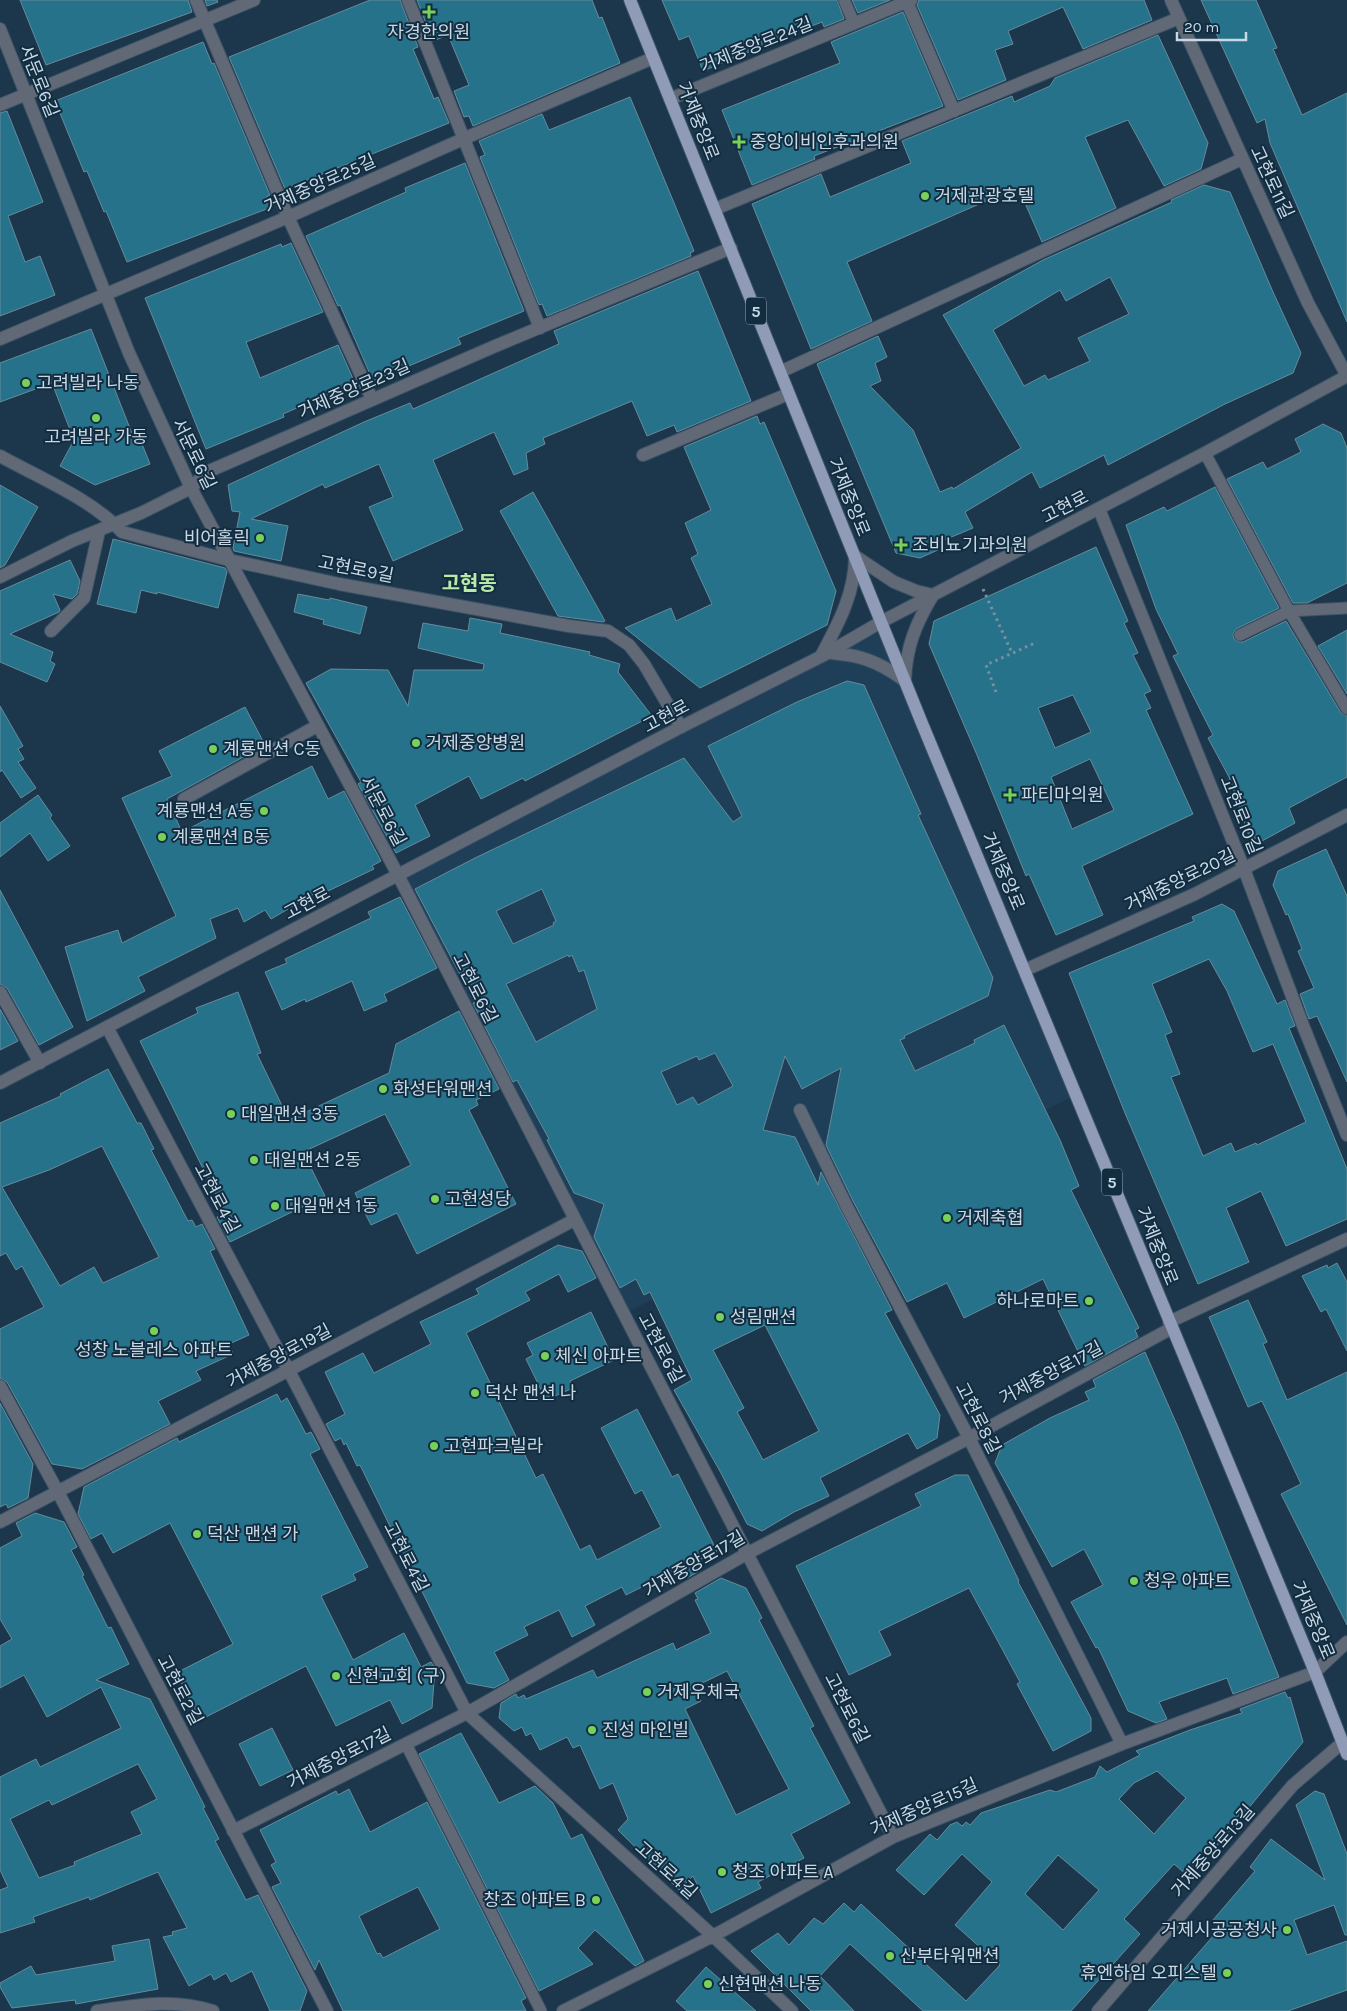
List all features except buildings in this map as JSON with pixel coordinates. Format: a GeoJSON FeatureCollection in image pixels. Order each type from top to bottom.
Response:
{"type":"FeatureCollection","features":[{"type":"Feature","properties":{"kind":"main road","name":"거제중앙로"},"geometry":{"type":"LineString","coordinates":[[630,0],[905,681],[1316,1672],[1345,1749]]}},
{"type":"Feature","properties":{"kind":"street"},"geometry":{"type":"LineString","coordinates":[[196,0],[288,217],[372,399]]}},
{"type":"Feature","properties":{"kind":"street"},"geometry":{"type":"LineString","coordinates":[[0,105],[204,19],[254,0]]}},
{"type":"Feature","properties":{"kind":"street"},"geometry":{"type":"LineString","coordinates":[[408,0],[540,328]]}},
{"type":"Feature","properties":{"kind":"street","name":"고현로11길"},"geometry":{"type":"LineString","coordinates":[[1171,0],[1308,303],[1347,376]]}},
{"type":"Feature","properties":{"kind":"street"},"geometry":{"type":"LineString","coordinates":[[909,1],[954,111]]}},
{"type":"Feature","properties":{"kind":"street","name":"거제중앙로24길"},"geometry":{"type":"LineString","coordinates":[[670,99],[909,1]]}},
{"type":"Feature","properties":{"kind":"street"},"geometry":{"type":"LineString","coordinates":[[715,209],[1179,18]]}},
{"type":"Feature","properties":{"kind":"street","name":"서문로6길"},"geometry":{"type":"LineString","coordinates":[[0,29],[155,413],[191,488],[398,875]]}},
{"type":"Feature","properties":{"kind":"street","name":"거제중앙로25길"},"geometry":{"type":"LineString","coordinates":[[0,339],[288,217],[463,139],[653,58]]}},
{"type":"Feature","properties":{"kind":"street"},"geometry":{"type":"LineString","coordinates":[[780,372],[1242,159]]}},
{"type":"Feature","properties":{"kind":"street","name":"거제중앙로23길"},"geometry":{"type":"LineString","coordinates":[[0,577],[191,488],[207,472],[372,399],[731,248]]}},
{"type":"Feature","properties":{"kind":"street","name":"고현로"},"geometry":{"type":"LineString","coordinates":[[0,1083],[681,726],[825,654],[881,622],[1099,509],[1347,376]]}},
{"type":"Feature","properties":{"kind":"street"},"geometry":{"type":"LineString","coordinates":[[644,456],[788,394]]}},
{"type":"Feature","properties":{"kind":"street","name":"고현로9길"},"geometry":{"type":"LineString","coordinates":[[0,456],[77,498],[122,532],[229,560],[339,584],[569,626],[608,631],[629,645],[639,658],[681,726]]}},
{"type":"Feature","properties":{"kind":"street","name":"고현로10길"},"geometry":{"type":"LineString","coordinates":[[1099,509],[1244,869],[1347,1135]]}},
{"type":"Feature","properties":{"kind":"street"},"geometry":{"type":"LineString","coordinates":[[52,631],[84,598],[99,531]]}},
{"type":"Feature","properties":{"kind":"street"},"geometry":{"type":"LineString","coordinates":[[855,556],[894,582],[916,591],[933,595],[912,634],[905,666],[905,681]]}},
{"type":"Feature","properties":{"kind":"street"},"geometry":{"type":"LineString","coordinates":[[855,556],[855,569],[848,601],[825,654],[848,655],[880,665],[905,681]]}},
{"type":"Feature","properties":{"kind":"street"},"geometry":{"type":"LineString","coordinates":[[184,799],[317,726]]}},
{"type":"Feature","properties":{"kind":"street","name":"거제중앙로20길"},"geometry":{"type":"LineString","coordinates":[[1025,970],[1195,894],[1347,816]]}},
{"type":"Feature","properties":{"kind":"street","name":"고현로6길"},"geometry":{"type":"LineString","coordinates":[[398,875],[893,1837]]}},
{"type":"Feature","properties":{"kind":"street"},"geometry":{"type":"LineString","coordinates":[[0,992],[40,1062]]}},
{"type":"Feature","properties":{"kind":"street","name":"고현로4길"},"geometry":{"type":"LineString","coordinates":[[107,1027],[467,1713],[713,1936],[792,2011]]}},
{"type":"Feature","properties":{"kind":"street","name":"고현로8길"},"geometry":{"type":"LineString","coordinates":[[800,1110],[847,1207],[969,1438],[1122,1744]]}},
{"type":"Feature","properties":{"kind":"street","name":"거제중앙로19길"},"geometry":{"type":"LineString","coordinates":[[0,1522],[574,1220]]}},
{"type":"Feature","properties":{"kind":"street","name":"거제중앙로17길"},"geometry":{"type":"LineString","coordinates":[[233,1831],[467,1713],[748,1553],[969,1438],[1171,1325],[1347,1239]]}},
{"type":"Feature","properties":{"kind":"street","name":"고현로2길"},"geometry":{"type":"LineString","coordinates":[[0,1386],[58,1492],[326,2011]]}},
{"type":"Feature","properties":{"kind":"street"},"geometry":{"type":"LineString","coordinates":[[1316,1672],[1347,1642]]}},
{"type":"Feature","properties":{"kind":"street","name":"거제중앙로15길"},"geometry":{"type":"LineString","coordinates":[[562,2011],[713,1936],[893,1837],[1122,1744],[1316,1672]]}},
{"type":"Feature","properties":{"kind":"street","name":"거제중앙로13길"},"geometry":{"type":"LineString","coordinates":[[1098,2011],[1293,1785],[1345,1749]]}},
{"type":"Feature","properties":{"kind":"street"},"geometry":{"type":"LineString","coordinates":[[97,2011],[159,2002],[196,2006],[213,2011]]}},
{"type":"Feature","properties":{"kind":"lane"},"geometry":{"type":"LineString","coordinates":[[844,0],[854,23]]}},
{"type":"Feature","properties":{"kind":"lane"},"geometry":{"type":"LineString","coordinates":[[1205,453],[1289,611],[1347,709]]}},
{"type":"Feature","properties":{"kind":"lane"},"geometry":{"type":"LineString","coordinates":[[1240,635],[1289,611],[1347,608]]}},
{"type":"Feature","properties":{"kind":"lane"},"geometry":{"type":"LineString","coordinates":[[406,1744],[541,2011]]}},
{"type":"Feature","properties":{"kind":"path"},"geometry":{"type":"LineString","coordinates":[[976,573],[1012,653]]}},
{"type":"Feature","properties":{"kind":"path"},"geometry":{"type":"LineString","coordinates":[[996,692],[986,665],[1037,642]]}},
{"type":"Feature","properties":{"kind":"shaded area"},"geometry":{"type":"Polygon","coordinates":[[[881,622],[1076,1095],[623,1314],[398,875],[881,622]]]}},
{"type":"Feature","properties":{"kind":"place","name":"자경한의원"},"geometry":{"type":"Point","coordinates":[429,12]}},
{"type":"Feature","properties":{"kind":"place","name":"중앙이비인후과의원"},"geometry":{"type":"Point","coordinates":[739,142]}},
{"type":"Feature","properties":{"kind":"place","name":"거제관광호텔"},"geometry":{"type":"Point","coordinates":[925,196]}},
{"type":"Feature","properties":{"kind":"place","name":"고려빌라 나동"},"geometry":{"type":"Point","coordinates":[26,383]}},
{"type":"Feature","properties":{"kind":"place","name":"고려빌라 가동"},"geometry":{"type":"Point","coordinates":[96,418]}},
{"type":"Feature","properties":{"kind":"place","name":"비어홀릭"},"geometry":{"type":"Point","coordinates":[260,538]}},
{"type":"Feature","properties":{"kind":"place","name":"조비뇨기과의원"},"geometry":{"type":"Point","coordinates":[901,545]}},
{"type":"Feature","properties":{"kind":"place","name":"거제중앙병원"},"geometry":{"type":"Point","coordinates":[416,743]}},
{"type":"Feature","properties":{"kind":"place","name":"계룡맨션 C동"},"geometry":{"type":"Point","coordinates":[213,749]}},
{"type":"Feature","properties":{"kind":"place","name":"파티마의원"},"geometry":{"type":"Point","coordinates":[1010,795]}},
{"type":"Feature","properties":{"kind":"place","name":"계룡맨션 A동"},"geometry":{"type":"Point","coordinates":[264,811]}},
{"type":"Feature","properties":{"kind":"place","name":"계룡맨션 B동"},"geometry":{"type":"Point","coordinates":[162,837]}},
{"type":"Feature","properties":{"kind":"place","name":"화성타워맨션"},"geometry":{"type":"Point","coordinates":[383,1089]}},
{"type":"Feature","properties":{"kind":"place","name":"대일맨션 3동"},"geometry":{"type":"Point","coordinates":[231,1114]}},
{"type":"Feature","properties":{"kind":"place","name":"대일맨션 2동"},"geometry":{"type":"Point","coordinates":[254,1160]}},
{"type":"Feature","properties":{"kind":"place","name":"고현성당"},"geometry":{"type":"Point","coordinates":[435,1199]}},
{"type":"Feature","properties":{"kind":"place","name":"대일맨션 1동"},"geometry":{"type":"Point","coordinates":[275,1206]}},
{"type":"Feature","properties":{"kind":"place","name":"거제축협"},"geometry":{"type":"Point","coordinates":[947,1218]}},
{"type":"Feature","properties":{"kind":"place","name":"하나로마트"},"geometry":{"type":"Point","coordinates":[1089,1301]}},
{"type":"Feature","properties":{"kind":"place","name":"성림맨션"},"geometry":{"type":"Point","coordinates":[720,1317]}},
{"type":"Feature","properties":{"kind":"place","name":"성창 노블레스 아파트"},"geometry":{"type":"Point","coordinates":[154,1331]}},
{"type":"Feature","properties":{"kind":"place","name":"체신 아파트"},"geometry":{"type":"Point","coordinates":[545,1356]}},
{"type":"Feature","properties":{"kind":"place","name":"덕산 맨션 나"},"geometry":{"type":"Point","coordinates":[475,1393]}},
{"type":"Feature","properties":{"kind":"place","name":"고현파크빌라"},"geometry":{"type":"Point","coordinates":[434,1446]}},
{"type":"Feature","properties":{"kind":"place","name":"덕산 맨션 가"},"geometry":{"type":"Point","coordinates":[197,1534]}},
{"type":"Feature","properties":{"kind":"place","name":"청우 아파트"},"geometry":{"type":"Point","coordinates":[1134,1581]}},
{"type":"Feature","properties":{"kind":"place","name":"신현교회 (구)"},"geometry":{"type":"Point","coordinates":[336,1676]}},
{"type":"Feature","properties":{"kind":"place","name":"거제우체국"},"geometry":{"type":"Point","coordinates":[647,1692]}},
{"type":"Feature","properties":{"kind":"place","name":"진성 마인빌"},"geometry":{"type":"Point","coordinates":[592,1730]}},
{"type":"Feature","properties":{"kind":"place","name":"청조 아파트 A"},"geometry":{"type":"Point","coordinates":[722,1872]}},
{"type":"Feature","properties":{"kind":"place","name":"창조 아파트 B"},"geometry":{"type":"Point","coordinates":[596,1900]}},
{"type":"Feature","properties":{"kind":"place","name":"거제시공공청사"},"geometry":{"type":"Point","coordinates":[1287,1930]}},
{"type":"Feature","properties":{"kind":"place","name":"산부타워맨션"},"geometry":{"type":"Point","coordinates":[890,1956]}},
{"type":"Feature","properties":{"kind":"place","name":"휴엔하임 오피스텔"},"geometry":{"type":"Point","coordinates":[1227,1973]}},
{"type":"Feature","properties":{"kind":"place","name":"신현맨션 나동"},"geometry":{"type":"Point","coordinates":[708,1984]}},
{"type":"Feature","properties":{"kind":"district","name":"고현동"},"geometry":{"type":"Point","coordinates":[469,583]}}]}
